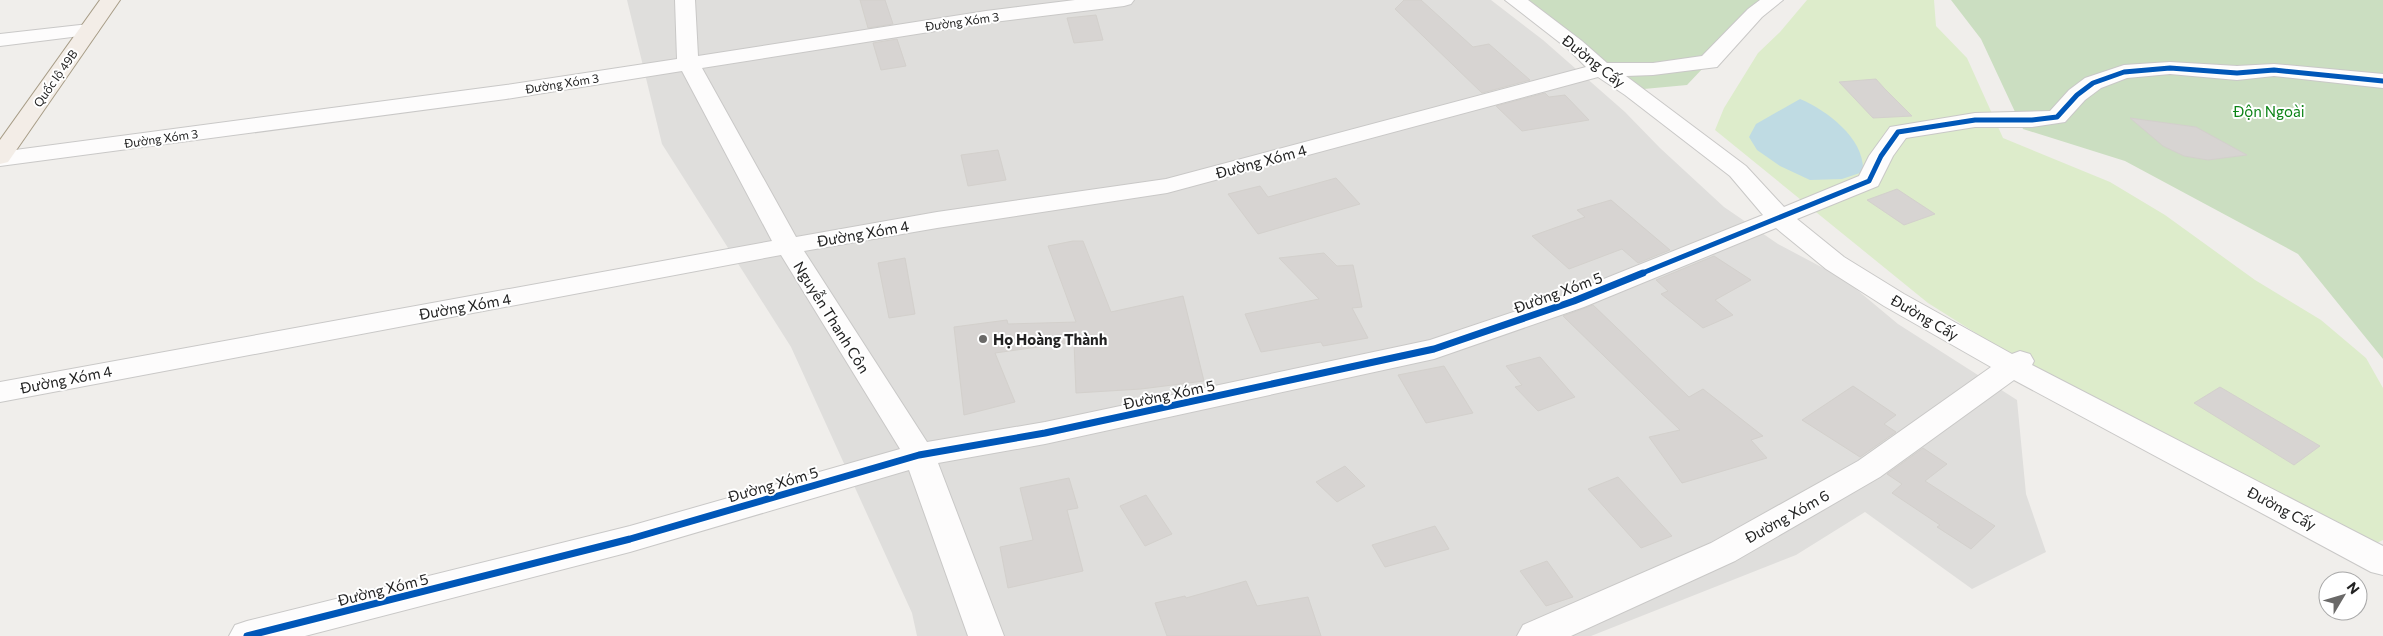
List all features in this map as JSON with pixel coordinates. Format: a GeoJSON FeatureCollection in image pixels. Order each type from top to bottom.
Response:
{"type":"FeatureCollection","features":[{"type":"Feature","properties":{"kind":"main road","name":"Quốc lộ 49B"},"geometry":{"type":"LineString","coordinates":[[0,158],[110,0]]}},
{"type":"Feature","properties":{"kind":"street","name":"Nguyễn Thanh Côn"},"geometry":{"type":"LineString","coordinates":[[685,0],[688,62],[788,246],[919,455],[986,636]]}},
{"type":"Feature","properties":{"kind":"street","name":"Đường Xóm 3"},"geometry":{"type":"LineString","coordinates":[[0,158],[506,92],[688,62],[986,17],[1124,0]]}},
{"type":"Feature","properties":{"kind":"street","name":"Đường Cấy"},"geometry":{"type":"LineString","coordinates":[[1515,0],[1575,45],[1602,70],[1633,90],[1738,171],[1780,218],[1835,263],[1894,300],[2017,364],[2383,562]]}},
{"type":"Feature","properties":{"kind":"street","name":"Đường Xóm 4"},"geometry":{"type":"LineString","coordinates":[[0,392],[788,246],[937,220],[1167,186],[1602,70],[1653,69],[1709,62],[1755,13],[1773,0]]}},
{"type":"Feature","properties":{"kind":"street"},"geometry":{"type":"LineString","coordinates":[[0,40],[88,30]]}},
{"type":"Feature","properties":{"kind":"street","name":"Đường Xóm 5"},"geometry":{"type":"LineString","coordinates":[[247,636],[630,539],[919,455],[1045,433],[1434,349],[1574,301],[1749,228],[1780,218],[1869,181],[1881,156],[1898,132],[1975,120],[2057,118],[2076,94],[2093,83],[2124,72],[2170,68],[2237,72],[2274,70],[2383,81]]}},
{"type":"Feature","properties":{"kind":"street","name":"Đường Xóm 6"},"geometry":{"type":"LineString","coordinates":[[1535,636],[1723,552],[1869,469],[2017,364]]}},
{"type":"Feature","properties":{"kind":"shaded area"},"geometry":{"type":"Polygon","coordinates":[[[627,0],[1491,0],[1543,40],[1625,112],[1660,148],[1724,207],[1778,244],[1844,279],[1898,324],[2017,400],[2026,494],[2046,552],[1972,589],[1865,512],[1796,555],[1591,636],[917,636],[912,613],[791,347],[662,144],[627,0]]]}},
{"type":"Feature","properties":{"kind":"green space"},"geometry":{"type":"Polygon","coordinates":[[[1515,0],[1773,0],[1755,13],[1687,85],[1633,90],[1515,0]]]}},
{"type":"Feature","properties":{"kind":"green space"},"geometry":{"type":"Polygon","coordinates":[[[1807,0],[1934,0],[1936,26],[1967,58],[2003,138],[2110,182],[2165,215],[2255,280],[2321,320],[2366,358],[2383,388],[2383,540],[2364,549],[2109,417],[1928,303],[1715,130],[1724,108],[1758,53],[1780,32],[1807,0]]]}},
{"type":"Feature","properties":{"kind":"green space","name":"Độn Ngoài"},"geometry":{"type":"Polygon","coordinates":[[[1951,0],[2383,0],[2383,359],[2298,254],[2125,161],[2023,129],[1981,39],[1951,0]]]}},
{"type":"Feature","properties":{"kind":"water"},"geometry":{"type":"Polygon","coordinates":[[[1800,99],[1822,111],[1843,128],[1858,148],[1863,172],[1842,179],[1810,180],[1780,166],[1757,150],[1749,137],[1756,124],[1800,99]]]}},
{"type":"Feature","properties":{"kind":"building"},"geometry":{"type":"Polygon","coordinates":[[[860,0],[885,0],[893,24],[868,28],[860,0]]]}},
{"type":"Feature","properties":{"kind":"building"},"geometry":{"type":"Polygon","coordinates":[[[1404,0],[1421,0],[1473,47],[1489,44],[1530,80],[1482,93],[1395,9],[1404,0]]]}},
{"type":"Feature","properties":{"kind":"building"},"geometry":{"type":"Polygon","coordinates":[[[1096,15],[1103,40],[1074,43],[1067,18],[1096,15]]]}},
{"type":"Feature","properties":{"kind":"building"},"geometry":{"type":"Polygon","coordinates":[[[897,39],[906,66],[881,70],[873,43],[897,39]]]}},
{"type":"Feature","properties":{"kind":"building"},"geometry":{"type":"Polygon","coordinates":[[[1876,79],[1912,116],[1873,118],[1839,82],[1876,79]]]}},
{"type":"Feature","properties":{"kind":"building"},"geometry":{"type":"Polygon","coordinates":[[[1545,93],[1549,97],[1565,95],[1589,120],[1522,131],[1496,106],[1545,93]]]}},
{"type":"Feature","properties":{"kind":"building"},"geometry":{"type":"Polygon","coordinates":[[[2130,118],[2196,127],[2247,155],[2208,160],[2184,156],[2163,146],[2130,118]]]}},
{"type":"Feature","properties":{"kind":"building"},"geometry":{"type":"Polygon","coordinates":[[[998,150],[1006,180],[968,186],[961,155],[998,150]]]}},
{"type":"Feature","properties":{"kind":"building"},"geometry":{"type":"Polygon","coordinates":[[[1336,178],[1360,204],[1258,234],[1228,194],[1260,186],[1268,197],[1336,178]]]}},
{"type":"Feature","properties":{"kind":"building"},"geometry":{"type":"Polygon","coordinates":[[[1897,189],[1935,214],[1904,225],[1867,200],[1897,189]]]}},
{"type":"Feature","properties":{"kind":"building"},"geometry":{"type":"Polygon","coordinates":[[[1611,200],[1670,250],[1638,263],[1622,249],[1569,269],[1532,236],[1585,217],[1577,210],[1611,200]]]}},
{"type":"Feature","properties":{"kind":"building"},"geometry":{"type":"Polygon","coordinates":[[[1083,241],[1111,312],[1183,296],[1204,381],[1141,389],[1076,393],[1074,342],[995,353],[1015,402],[964,415],[954,327],[1007,320],[1008,324],[1076,322],[1048,246],[1083,241]]]}},
{"type":"Feature","properties":{"kind":"building"},"geometry":{"type":"Polygon","coordinates":[[[1324,253],[1337,266],[1353,265],[1362,307],[1352,308],[1368,338],[1323,346],[1321,342],[1261,352],[1245,314],[1319,299],[1279,258],[1324,253]]]}},
{"type":"Feature","properties":{"kind":"building"},"geometry":{"type":"Polygon","coordinates":[[[1714,256],[1751,280],[1715,300],[1733,315],[1703,328],[1661,294],[1668,291],[1656,280],[1714,256]]]}},
{"type":"Feature","properties":{"kind":"building"},"geometry":{"type":"Polygon","coordinates":[[[905,258],[915,314],[889,318],[878,263],[905,258]]]}},
{"type":"Feature","properties":{"kind":"building"},"geometry":{"type":"Polygon","coordinates":[[[1593,305],[1689,397],[1703,389],[1763,436],[1751,440],[1767,458],[1682,483],[1649,437],[1680,430],[1563,316],[1593,305]]]}},
{"type":"Feature","properties":{"kind":"building"},"geometry":{"type":"Polygon","coordinates":[[[1540,357],[1575,397],[1538,411],[1515,387],[1522,385],[1506,366],[1540,357]]]}},
{"type":"Feature","properties":{"kind":"building"},"geometry":{"type":"Polygon","coordinates":[[[1444,366],[1473,413],[1426,423],[1398,375],[1444,366]]]}},
{"type":"Feature","properties":{"kind":"building"},"geometry":{"type":"Polygon","coordinates":[[[1853,386],[1896,415],[1884,424],[1896,432],[1860,457],[1802,420],[1853,386]]]}},
{"type":"Feature","properties":{"kind":"building"},"geometry":{"type":"Polygon","coordinates":[[[2220,387],[2320,446],[2294,465],[2194,403],[2220,387]]]}},
{"type":"Feature","properties":{"kind":"building"},"geometry":{"type":"Polygon","coordinates":[[[1923,448],[1947,464],[1925,481],[1995,526],[1971,549],[1937,527],[1940,525],[1892,493],[1902,484],[1887,474],[1923,448]]]}},
{"type":"Feature","properties":{"kind":"building"},"geometry":{"type":"Polygon","coordinates":[[[1345,466],[1365,486],[1337,502],[1316,482],[1345,466]]]}},
{"type":"Feature","properties":{"kind":"building"},"geometry":{"type":"Polygon","coordinates":[[[1618,477],[1672,536],[1641,548],[1588,489],[1618,477]]]}},
{"type":"Feature","properties":{"kind":"building"},"geometry":{"type":"Polygon","coordinates":[[[1069,478],[1078,508],[1067,510],[1083,571],[1008,588],[1000,547],[1033,540],[1020,488],[1069,478]]]}},
{"type":"Feature","properties":{"kind":"building"},"geometry":{"type":"Polygon","coordinates":[[[1146,495],[1172,534],[1145,546],[1120,506],[1146,495]]]}},
{"type":"Feature","properties":{"kind":"building"},"geometry":{"type":"Polygon","coordinates":[[[1435,526],[1449,549],[1385,567],[1372,545],[1435,526]]]}},
{"type":"Feature","properties":{"kind":"building"},"geometry":{"type":"Polygon","coordinates":[[[1547,561],[1573,597],[1546,606],[1520,571],[1547,561]]]}},
{"type":"Feature","properties":{"kind":"building"},"geometry":{"type":"Polygon","coordinates":[[[1246,581],[1257,606],[1308,597],[1321,636],[1167,636],[1155,603],[1185,596],[1186,598],[1246,581]]]}},
{"type":"Feature","properties":{"kind":"cycle path"},"geometry":{"type":"LineString","coordinates":[[247,636],[630,539],[919,455],[1045,433],[1434,349],[1574,301],[1869,181],[1881,156],[1898,132],[1975,120],[2032,120],[2057,117],[2077,95],[2093,83],[2124,72],[2170,68],[2237,73],[2274,70],[2383,81]]}},
{"type":"Feature","properties":{"kind":"place","name":"Họ Hoàng Thành"},"geometry":{"type":"Point","coordinates":[983,339]}}]}
